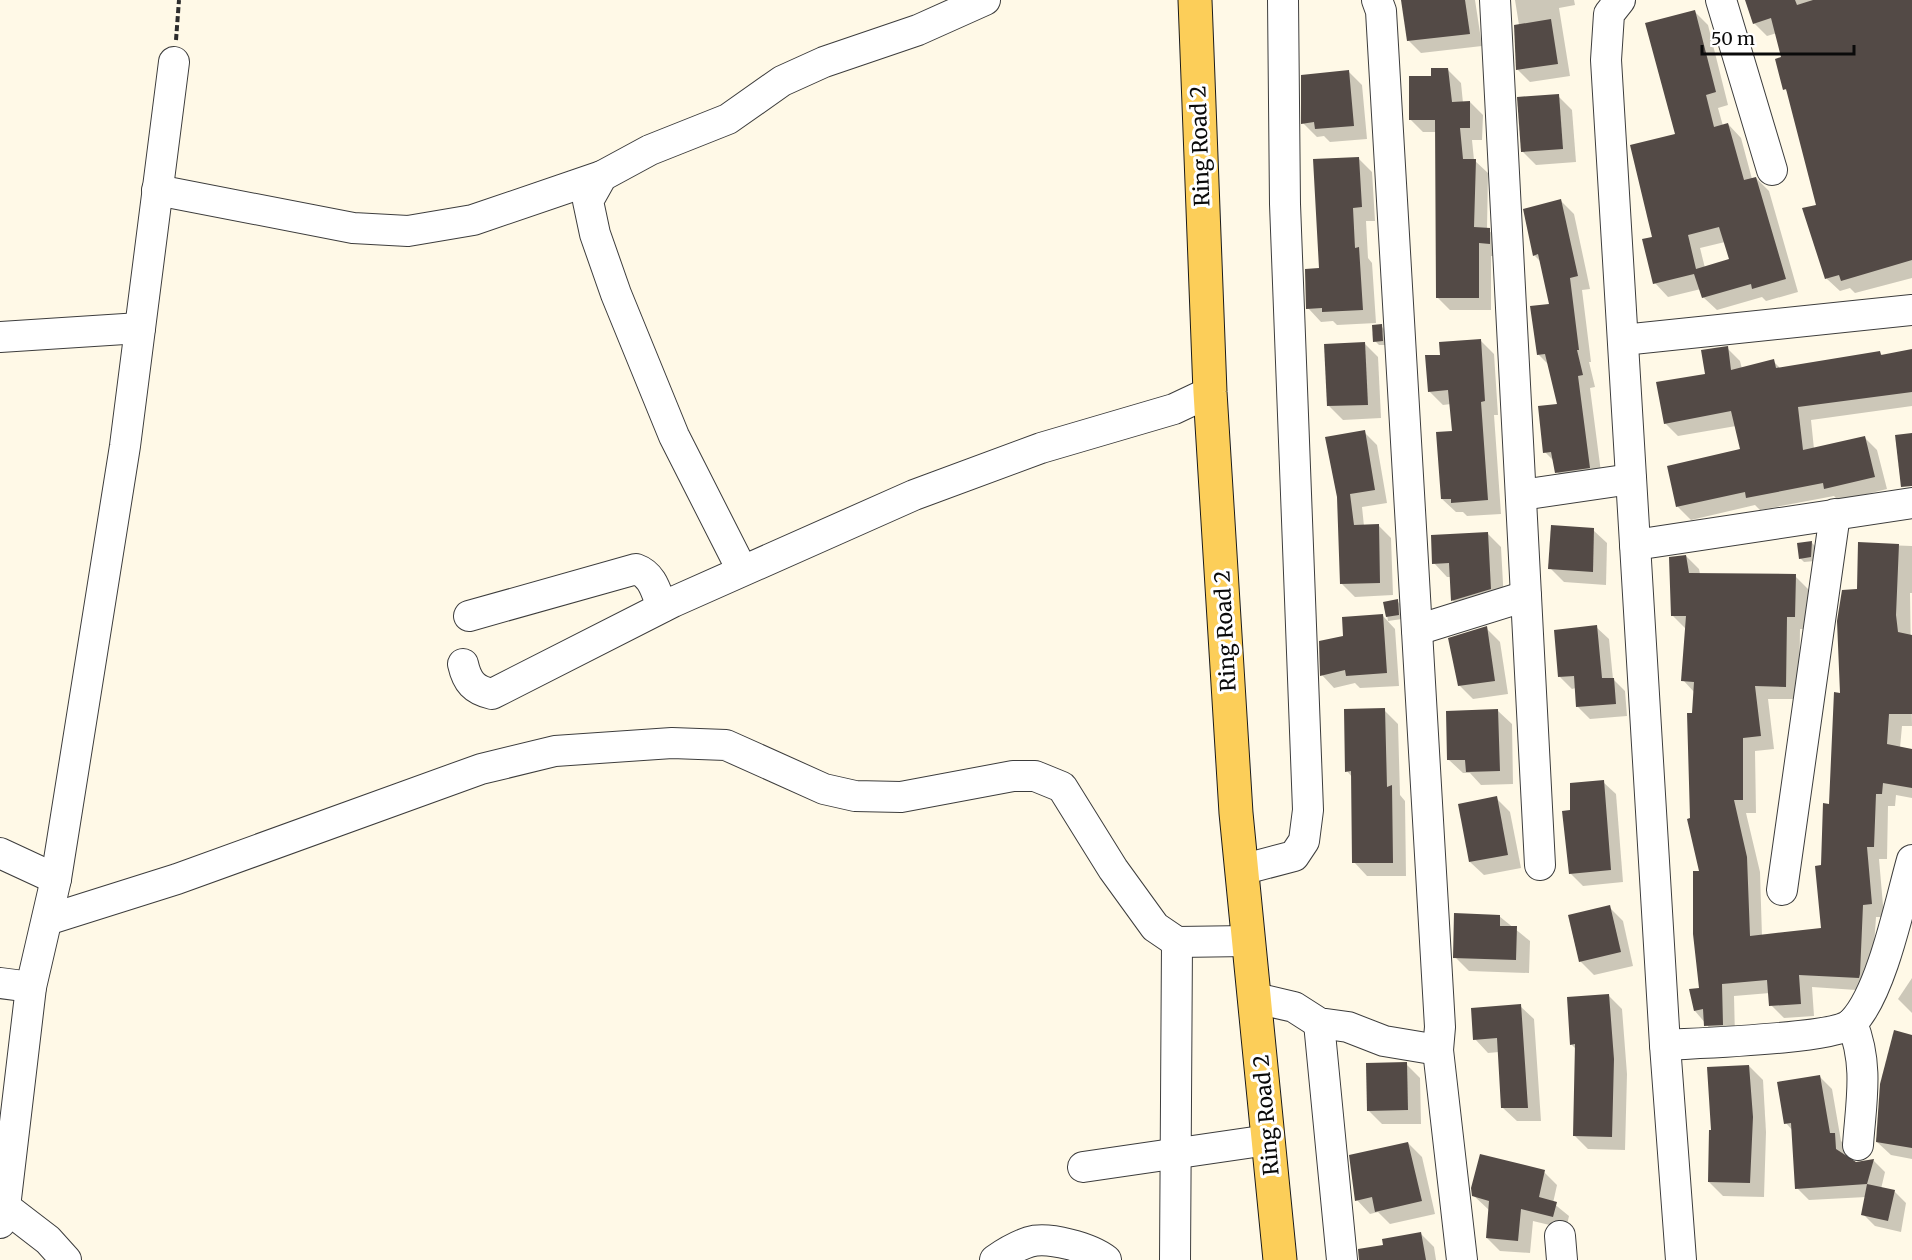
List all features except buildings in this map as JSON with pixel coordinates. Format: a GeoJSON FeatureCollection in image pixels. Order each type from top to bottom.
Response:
{"type":"FeatureCollection","features":[{"type":"Feature","properties":{"kind":"main road","name":"Ring Road 2"},"geometry":{"type":"LineString","coordinates":[[1195,0],[1210,392],[1241,870],[1280,1260]]}},
{"type":"Feature","properties":{"kind":"street"},"geometry":{"type":"LineString","coordinates":[[157,190],[353,228],[408,231],[473,220],[602,176],[650,150],[728,119],[782,81],[824,63],[918,30],[985,0]]}},
{"type":"Feature","properties":{"kind":"street"},"geometry":{"type":"LineString","coordinates":[[1241,870],[1294,856],[1304,841],[1308,810],[1285,204],[1283,0]]}},
{"type":"Feature","properties":{"kind":"street"},"geometry":{"type":"LineString","coordinates":[[1377,0],[1382,35],[1417,630],[1440,1027],[1438,1050],[1462,1260]]}},
{"type":"Feature","properties":{"kind":"street"},"geometry":{"type":"LineString","coordinates":[[1495,0],[1540,865]]}},
{"type":"Feature","properties":{"kind":"street"},"geometry":{"type":"LineString","coordinates":[[1620,0],[1609,14],[1606,60],[1665,1046],[1681,1260]]}},
{"type":"Feature","properties":{"kind":"street"},"geometry":{"type":"LineString","coordinates":[[1721,0],[1772,170]]}},
{"type":"Feature","properties":{"kind":"street"},"geometry":{"type":"LineString","coordinates":[[66,1260],[48,1240],[2,1215],[31,987],[56,879],[125,446],[174,62]]}},
{"type":"Feature","properties":{"kind":"street"},"geometry":{"type":"LineString","coordinates":[[602,176],[588,201],[595,234],[616,294],[674,435],[742,570]]}},
{"type":"Feature","properties":{"kind":"street"},"geometry":{"type":"LineString","coordinates":[[1623,340],[1912,310]]}},
{"type":"Feature","properties":{"kind":"street"},"geometry":{"type":"LineString","coordinates":[[0,337],[140,328]]}},
{"type":"Feature","properties":{"kind":"street"},"geometry":{"type":"LineString","coordinates":[[463,664],[465,676],[477,691],[492,694],[662,607],[935,487],[1041,448],[1174,409],[1210,392]]}},
{"type":"Feature","properties":{"kind":"street"},"geometry":{"type":"LineString","coordinates":[[1521,495],[1631,479]]}},
{"type":"Feature","properties":{"kind":"street"},"geometry":{"type":"LineString","coordinates":[[1635,545],[1912,502]]}},
{"type":"Feature","properties":{"kind":"street"},"geometry":{"type":"LineString","coordinates":[[1782,890],[1835,514]]}},
{"type":"Feature","properties":{"kind":"street"},"geometry":{"type":"LineString","coordinates":[[469,616],[636,569],[651,579],[662,607]]}},
{"type":"Feature","properties":{"kind":"street"},"geometry":{"type":"LineString","coordinates":[[1417,630],[1526,596]]}},
{"type":"Feature","properties":{"kind":"street"},"geometry":{"type":"LineString","coordinates":[[47,920],[177,879],[481,769],[555,751],[672,743],[726,745],[824,789],[855,796],[902,797],[1013,776],[1035,776],[1062,787],[1113,869],[1155,927],[1178,942],[1248,941]]}},
{"type":"Feature","properties":{"kind":"street"},"geometry":{"type":"LineString","coordinates":[[0,853],[56,879]]}},
{"type":"Feature","properties":{"kind":"street"},"geometry":{"type":"LineString","coordinates":[[1665,1046],[1825,1033],[1852,1023],[1873,994],[1912,860]]}},
{"type":"Feature","properties":{"kind":"street"},"geometry":{"type":"LineString","coordinates":[[1175,1260],[1178,942]]}},
{"type":"Feature","properties":{"kind":"street"},"geometry":{"type":"LineString","coordinates":[[0,983],[31,987]]}},
{"type":"Feature","properties":{"kind":"street"},"geometry":{"type":"LineString","coordinates":[[1255,998],[1294,1007],[1320,1023],[1348,1027],[1384,1041],[1438,1050]]}},
{"type":"Feature","properties":{"kind":"street"},"geometry":{"type":"LineString","coordinates":[[1320,1023],[1342,1260]]}},
{"type":"Feature","properties":{"kind":"street"},"geometry":{"type":"LineString","coordinates":[[1852,1023],[1862,1047],[1863,1070],[1858,1145]]}},
{"type":"Feature","properties":{"kind":"street"},"geometry":{"type":"LineString","coordinates":[[1083,1167],[1268,1140]]}},
{"type":"Feature","properties":{"kind":"street"},"geometry":{"type":"LineString","coordinates":[[995,1260],[1031,1241],[1072,1244],[1097,1253],[1106,1260]]}},
{"type":"Feature","properties":{"kind":"path"},"geometry":{"type":"LineString","coordinates":[[174,62],[179,0]]}}]}
